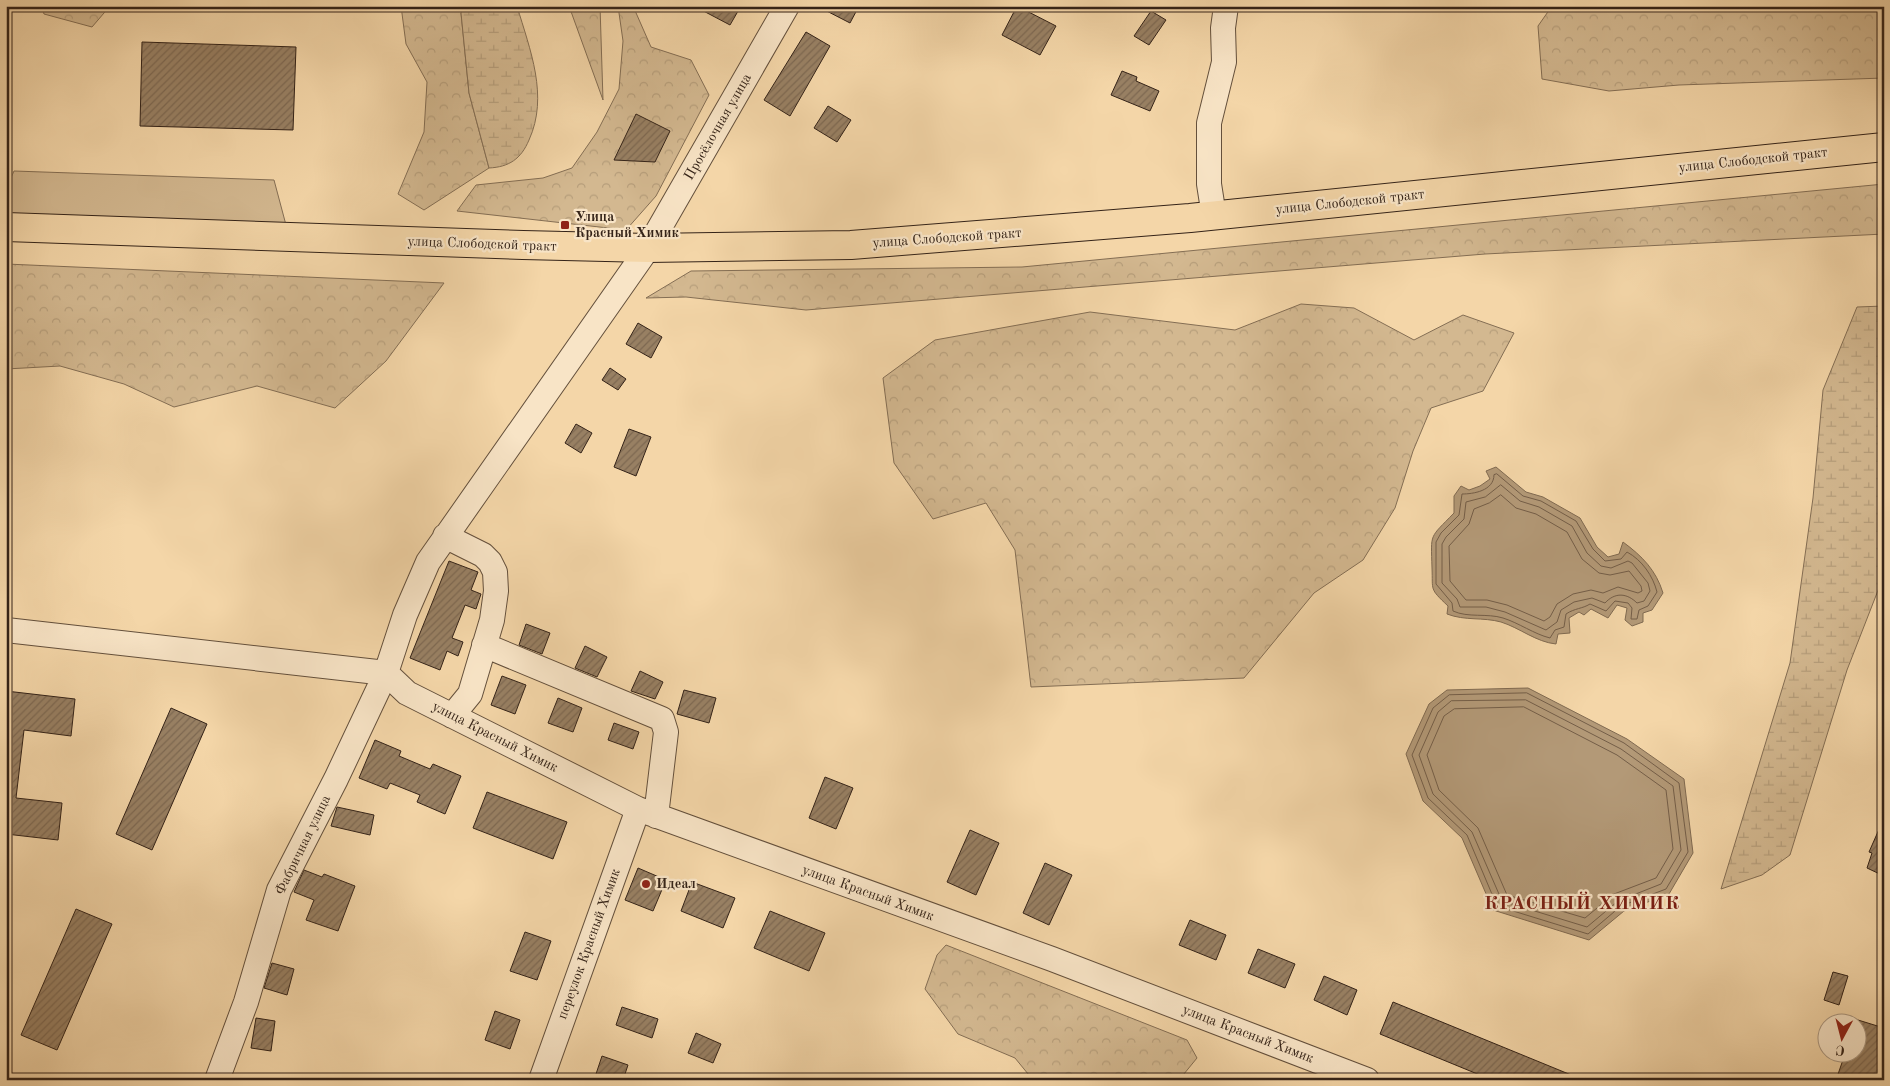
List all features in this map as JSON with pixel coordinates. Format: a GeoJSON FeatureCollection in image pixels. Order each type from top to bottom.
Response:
{"type":"FeatureCollection","features":[{"type":"Feature","properties":{"kind":"main road","name":"улица Слободской тракт"},"geometry":{"type":"LineString","coordinates":[[6,227],[648,248],[851,245],[1214,216],[1884,147]]}},
{"type":"Feature","properties":{"kind":"street","name":"Просёлочная улица"},"geometry":{"type":"LineString","coordinates":[[445,536],[648,248],[788,6]]}},
{"type":"Feature","properties":{"kind":"street"},"geometry":{"type":"LineString","coordinates":[[1214,216],[1209,184],[1209,122],[1224,62],[1223,28],[1226,6]]}},
{"type":"Feature","properties":{"kind":"street"},"geometry":{"type":"LineString","coordinates":[[445,536],[483,555],[495,572],[496,591],[492,620],[470,694],[452,716]]}},
{"type":"Feature","properties":{"kind":"street","name":"Фабричная улица"},"geometry":{"type":"LineString","coordinates":[[217,1080],[246,1002],[279,890],[336,779],[386,673],[405,615],[428,562],[445,536]]}},
{"type":"Feature","properties":{"kind":"street"},"geometry":{"type":"LineString","coordinates":[[6,630],[386,673]]}},
{"type":"Feature","properties":{"kind":"street","name":"переулок Красный Химик"},"geometry":{"type":"LineString","coordinates":[[484,645],[659,717],[664,722],[666,732],[647,812],[541,1080]]}},
{"type":"Feature","properties":{"kind":"street","name":"улица Красный Химик"},"geometry":{"type":"LineString","coordinates":[[386,673],[407,693],[647,812],[1052,959],[1368,1080]]}},
{"type":"Feature","properties":{"kind":"green space"},"geometry":{"type":"Polygon","coordinates":[[[41,6],[110,6],[92,27],[44,14],[41,6]]]}},
{"type":"Feature","properties":{"kind":"green space"},"geometry":{"type":"Polygon","coordinates":[[[401,6],[464,6],[461,13],[469,93],[489,168],[424,210],[398,194],[424,132],[427,82],[406,44],[401,6]]]}},
{"type":"Feature","properties":{"kind":"green space"},"geometry":{"type":"Polygon","coordinates":[[[464,6],[517,6],[532,56],[537,90],[535,123],[526,147],[514,161],[503,166],[489,168],[469,93],[461,13],[464,6]]]}},
{"type":"Feature","properties":{"kind":"green space"},"geometry":{"type":"Polygon","coordinates":[[[569,6],[600,6],[603,100],[569,6]]]}},
{"type":"Feature","properties":{"kind":"green space"},"geometry":{"type":"Polygon","coordinates":[[[618,6],[633,6],[651,47],[691,60],[709,95],[656,196],[626,230],[457,211],[476,185],[543,178],[572,168],[597,132],[619,89],[623,41],[618,6]]]}},
{"type":"Feature","properties":{"kind":"green space"},"geometry":{"type":"Polygon","coordinates":[[[1552,6],[1884,6],[1884,78],[1679,85],[1609,91],[1542,79],[1538,26],[1552,6]]]}},
{"type":"Feature","properties":{"kind":"green space"},"geometry":{"type":"Polygon","coordinates":[[[14,171],[274,180],[286,225],[6,214],[6,189],[14,171]]]}},
{"type":"Feature","properties":{"kind":"green space"},"geometry":{"type":"Polygon","coordinates":[[[1884,184],[1884,234],[1485,254],[806,310],[686,297],[646,298],[691,271],[1022,267],[1884,184]]]}},
{"type":"Feature","properties":{"kind":"green space"},"geometry":{"type":"Polygon","coordinates":[[[6,264],[444,283],[386,361],[335,408],[257,386],[174,407],[124,384],[60,366],[6,369],[6,264]]]}},
{"type":"Feature","properties":{"kind":"green space"},"geometry":{"type":"Polygon","coordinates":[[[1301,304],[1354,308],[1414,340],[1463,315],[1514,333],[1483,391],[1431,408],[1413,451],[1395,508],[1363,560],[1314,593],[1244,678],[1031,687],[1015,550],[986,503],[933,519],[894,463],[883,378],[935,340],[1090,312],[1235,330],[1301,304]]]}},
{"type":"Feature","properties":{"kind":"green space"},"geometry":{"type":"Polygon","coordinates":[[[1884,306],[1884,575],[1847,670],[1790,855],[1762,875],[1721,889],[1790,663],[1813,498],[1823,390],[1857,307],[1884,306]]]}},
{"type":"Feature","properties":{"kind":"green space"},"geometry":{"type":"Polygon","coordinates":[[[946,945],[1187,1040],[1197,1058],[1179,1080],[1033,1080],[1015,1058],[958,1034],[925,989],[937,955],[946,945]]]}},
{"type":"Feature","properties":{"kind":"water"},"geometry":{"type":"Polygon","coordinates":[[[1496,467],[1526,492],[1543,497],[1580,518],[1597,547],[1608,557],[1619,554],[1623,542],[1642,558],[1652,570],[1663,593],[1652,610],[1643,613],[1643,622],[1632,626],[1625,620],[1627,608],[1617,605],[1608,618],[1591,609],[1584,615],[1579,612],[1569,618],[1570,633],[1558,634],[1556,644],[1542,641],[1501,622],[1460,618],[1447,614],[1448,606],[1438,596],[1432,585],[1431,548],[1433,537],[1454,513],[1454,496],[1461,486],[1469,490],[1480,486],[1490,479],[1486,471],[1496,467]]]}},
{"type":"Feature","properties":{"kind":"water"},"geometry":{"type":"Polygon","coordinates":[[[1528,688],[1627,739],[1684,779],[1693,853],[1669,894],[1624,911],[1589,940],[1493,910],[1462,838],[1423,801],[1406,754],[1429,704],[1447,690],[1528,688]]]}},
{"type":"Feature","properties":{"kind":"building"},"geometry":{"type":"Polygon","coordinates":[[[694,6],[741,6],[730,25],[694,6]]]}},
{"type":"Feature","properties":{"kind":"building"},"geometry":{"type":"Polygon","coordinates":[[[817,6],[859,6],[850,23],[817,6]]]}},
{"type":"Feature","properties":{"kind":"building"},"geometry":{"type":"Polygon","coordinates":[[[1017,6],[1056,26],[1040,55],[1002,35],[1017,6]]]}},
{"type":"Feature","properties":{"kind":"building"},"geometry":{"type":"Polygon","coordinates":[[[1151,11],[1166,20],[1149,45],[1134,36],[1151,11]]]}},
{"type":"Feature","properties":{"kind":"building"},"geometry":{"type":"Polygon","coordinates":[[[806,32],[830,46],[790,116],[764,100],[806,32]]]}},
{"type":"Feature","properties":{"kind":"building"},"geometry":{"type":"Polygon","coordinates":[[[142,42],[296,47],[293,130],[140,126],[142,42]]]}},
{"type":"Feature","properties":{"kind":"building"},"geometry":{"type":"Polygon","coordinates":[[[1122,71],[1137,77],[1136,81],[1159,91],[1150,111],[1111,95],[1122,71]]]}},
{"type":"Feature","properties":{"kind":"building"},"geometry":{"type":"Polygon","coordinates":[[[828,106],[851,120],[837,142],[814,128],[828,106]]]}},
{"type":"Feature","properties":{"kind":"building"},"geometry":{"type":"Polygon","coordinates":[[[636,114],[670,131],[655,162],[614,160],[636,114]]]}},
{"type":"Feature","properties":{"kind":"building"},"geometry":{"type":"Polygon","coordinates":[[[638,323],[662,337],[651,358],[626,344],[638,323]]]}},
{"type":"Feature","properties":{"kind":"building"},"geometry":{"type":"Polygon","coordinates":[[[610,368],[626,379],[618,390],[602,380],[610,368]]]}},
{"type":"Feature","properties":{"kind":"building"},"geometry":{"type":"Polygon","coordinates":[[[576,424],[592,433],[581,453],[565,443],[576,424]]]}},
{"type":"Feature","properties":{"kind":"building"},"geometry":{"type":"Polygon","coordinates":[[[629,429],[651,437],[636,476],[614,467],[629,429]]]}},
{"type":"Feature","properties":{"kind":"building"},"geometry":{"type":"Polygon","coordinates":[[[449,561],[478,572],[471,590],[481,594],[476,609],[465,605],[452,638],[463,642],[458,656],[447,651],[440,670],[410,658],[449,561]]]}},
{"type":"Feature","properties":{"kind":"building"},"geometry":{"type":"Polygon","coordinates":[[[526,624],[550,633],[542,654],[519,645],[526,624]]]}},
{"type":"Feature","properties":{"kind":"building"},"geometry":{"type":"Polygon","coordinates":[[[585,646],[607,657],[597,677],[575,668],[585,646]]]}},
{"type":"Feature","properties":{"kind":"building"},"geometry":{"type":"Polygon","coordinates":[[[640,671],[663,682],[655,699],[631,691],[640,671]]]}},
{"type":"Feature","properties":{"kind":"building"},"geometry":{"type":"Polygon","coordinates":[[[502,676],[526,685],[515,714],[491,705],[502,676]]]}},
{"type":"Feature","properties":{"kind":"building"},"geometry":{"type":"Polygon","coordinates":[[[684,690],[716,698],[709,723],[677,714],[684,690]]]}},
{"type":"Feature","properties":{"kind":"building"},"geometry":{"type":"Polygon","coordinates":[[[6,691],[75,699],[71,736],[24,730],[16,798],[62,803],[58,840],[6,834],[6,691]]]}},
{"type":"Feature","properties":{"kind":"building"},"geometry":{"type":"Polygon","coordinates":[[[558,698],[582,708],[573,732],[548,723],[558,698]]]}},
{"type":"Feature","properties":{"kind":"building"},"geometry":{"type":"Polygon","coordinates":[[[171,708],[207,724],[152,850],[116,834],[171,708]]]}},
{"type":"Feature","properties":{"kind":"building"},"geometry":{"type":"Polygon","coordinates":[[[614,723],[639,732],[633,749],[608,740],[614,723]]]}},
{"type":"Feature","properties":{"kind":"building"},"geometry":{"type":"Polygon","coordinates":[[[375,740],[401,751],[399,756],[430,769],[433,764],[461,776],[445,814],[417,802],[420,795],[390,783],[387,789],[359,778],[375,740]]]}},
{"type":"Feature","properties":{"kind":"building"},"geometry":{"type":"Polygon","coordinates":[[[825,777],[853,788],[836,829],[809,818],[825,777]]]}},
{"type":"Feature","properties":{"kind":"building"},"geometry":{"type":"Polygon","coordinates":[[[487,792],[567,822],[553,859],[473,828],[487,792]]]}},
{"type":"Feature","properties":{"kind":"building"},"geometry":{"type":"Polygon","coordinates":[[[337,807],[374,815],[370,835],[331,826],[337,807]]]}},
{"type":"Feature","properties":{"kind":"building"},"geometry":{"type":"Polygon","coordinates":[[[1884,818],[1884,876],[1867,868],[1872,853],[1869,852],[1884,818]]]}},
{"type":"Feature","properties":{"kind":"building"},"geometry":{"type":"Polygon","coordinates":[[[970,830],[999,843],[976,895],[947,882],[970,830]]]}},
{"type":"Feature","properties":{"kind":"building"},"geometry":{"type":"Polygon","coordinates":[[[1045,863],[1072,875],[1049,925],[1023,913],[1045,863]]]}},
{"type":"Feature","properties":{"kind":"building"},"geometry":{"type":"Polygon","coordinates":[[[638,868],[666,880],[653,911],[625,900],[638,868]]]}},
{"type":"Feature","properties":{"kind":"building"},"geometry":{"type":"Polygon","coordinates":[[[304,870],[322,877],[324,874],[355,886],[338,931],[306,920],[314,900],[294,892],[304,870]]]}},
{"type":"Feature","properties":{"kind":"building"},"geometry":{"type":"Polygon","coordinates":[[[692,882],[735,898],[723,928],[681,911],[692,882]]]}},
{"type":"Feature","properties":{"kind":"building"},"geometry":{"type":"Polygon","coordinates":[[[76,909],[112,924],[57,1050],[21,1035],[76,909]]]}},
{"type":"Feature","properties":{"kind":"building"},"geometry":{"type":"Polygon","coordinates":[[[770,911],[825,933],[809,971],[754,948],[770,911]]]}},
{"type":"Feature","properties":{"kind":"building"},"geometry":{"type":"Polygon","coordinates":[[[1190,920],[1226,935],[1216,960],[1179,945],[1190,920]]]}},
{"type":"Feature","properties":{"kind":"building"},"geometry":{"type":"Polygon","coordinates":[[[525,932],[551,941],[537,980],[510,971],[525,932]]]}},
{"type":"Feature","properties":{"kind":"building"},"geometry":{"type":"Polygon","coordinates":[[[1258,949],[1295,964],[1285,988],[1248,973],[1258,949]]]}},
{"type":"Feature","properties":{"kind":"building"},"geometry":{"type":"Polygon","coordinates":[[[272,963],[294,969],[287,995],[264,988],[272,963]]]}},
{"type":"Feature","properties":{"kind":"building"},"geometry":{"type":"Polygon","coordinates":[[[1833,972],[1848,976],[1839,1005],[1824,1000],[1833,972]]]}},
{"type":"Feature","properties":{"kind":"building"},"geometry":{"type":"Polygon","coordinates":[[[1324,976],[1357,990],[1347,1015],[1314,1000],[1324,976]]]}},
{"type":"Feature","properties":{"kind":"building"},"geometry":{"type":"Polygon","coordinates":[[[1393,1002],[1581,1079],[1492,1080],[1380,1034],[1393,1002]]]}},
{"type":"Feature","properties":{"kind":"building"},"geometry":{"type":"Polygon","coordinates":[[[622,1007],[658,1019],[652,1038],[616,1025],[622,1007]]]}},
{"type":"Feature","properties":{"kind":"building"},"geometry":{"type":"Polygon","coordinates":[[[495,1011],[520,1020],[510,1049],[485,1040],[495,1011]]]}},
{"type":"Feature","properties":{"kind":"building"},"geometry":{"type":"Polygon","coordinates":[[[256,1018],[275,1021],[271,1051],[251,1048],[256,1018]]]}},
{"type":"Feature","properties":{"kind":"building"},"geometry":{"type":"Polygon","coordinates":[[[1868,1023],[1884,1028],[1884,1080],[1836,1080],[1842,1064],[1868,1064],[1868,1023]]]}},
{"type":"Feature","properties":{"kind":"building"},"geometry":{"type":"Polygon","coordinates":[[[696,1033],[721,1044],[713,1063],[688,1053],[696,1033]]]}},
{"type":"Feature","properties":{"kind":"building"},"geometry":{"type":"Polygon","coordinates":[[[602,1056],[628,1065],[623,1080],[594,1080],[602,1056]]]}},
{"type":"Feature","properties":{"kind":"place","name":"Улица Красный Химик"},"geometry":{"type":"Point","coordinates":[565,225]}},
{"type":"Feature","properties":{"kind":"place","name":"Идеал"},"geometry":{"type":"Point","coordinates":[646,884]}},
{"type":"Feature","properties":{"kind":"district","name":"КРАСНЫЙ ХИМИК"},"geometry":{"type":"Point","coordinates":[1582,904]}}]}
